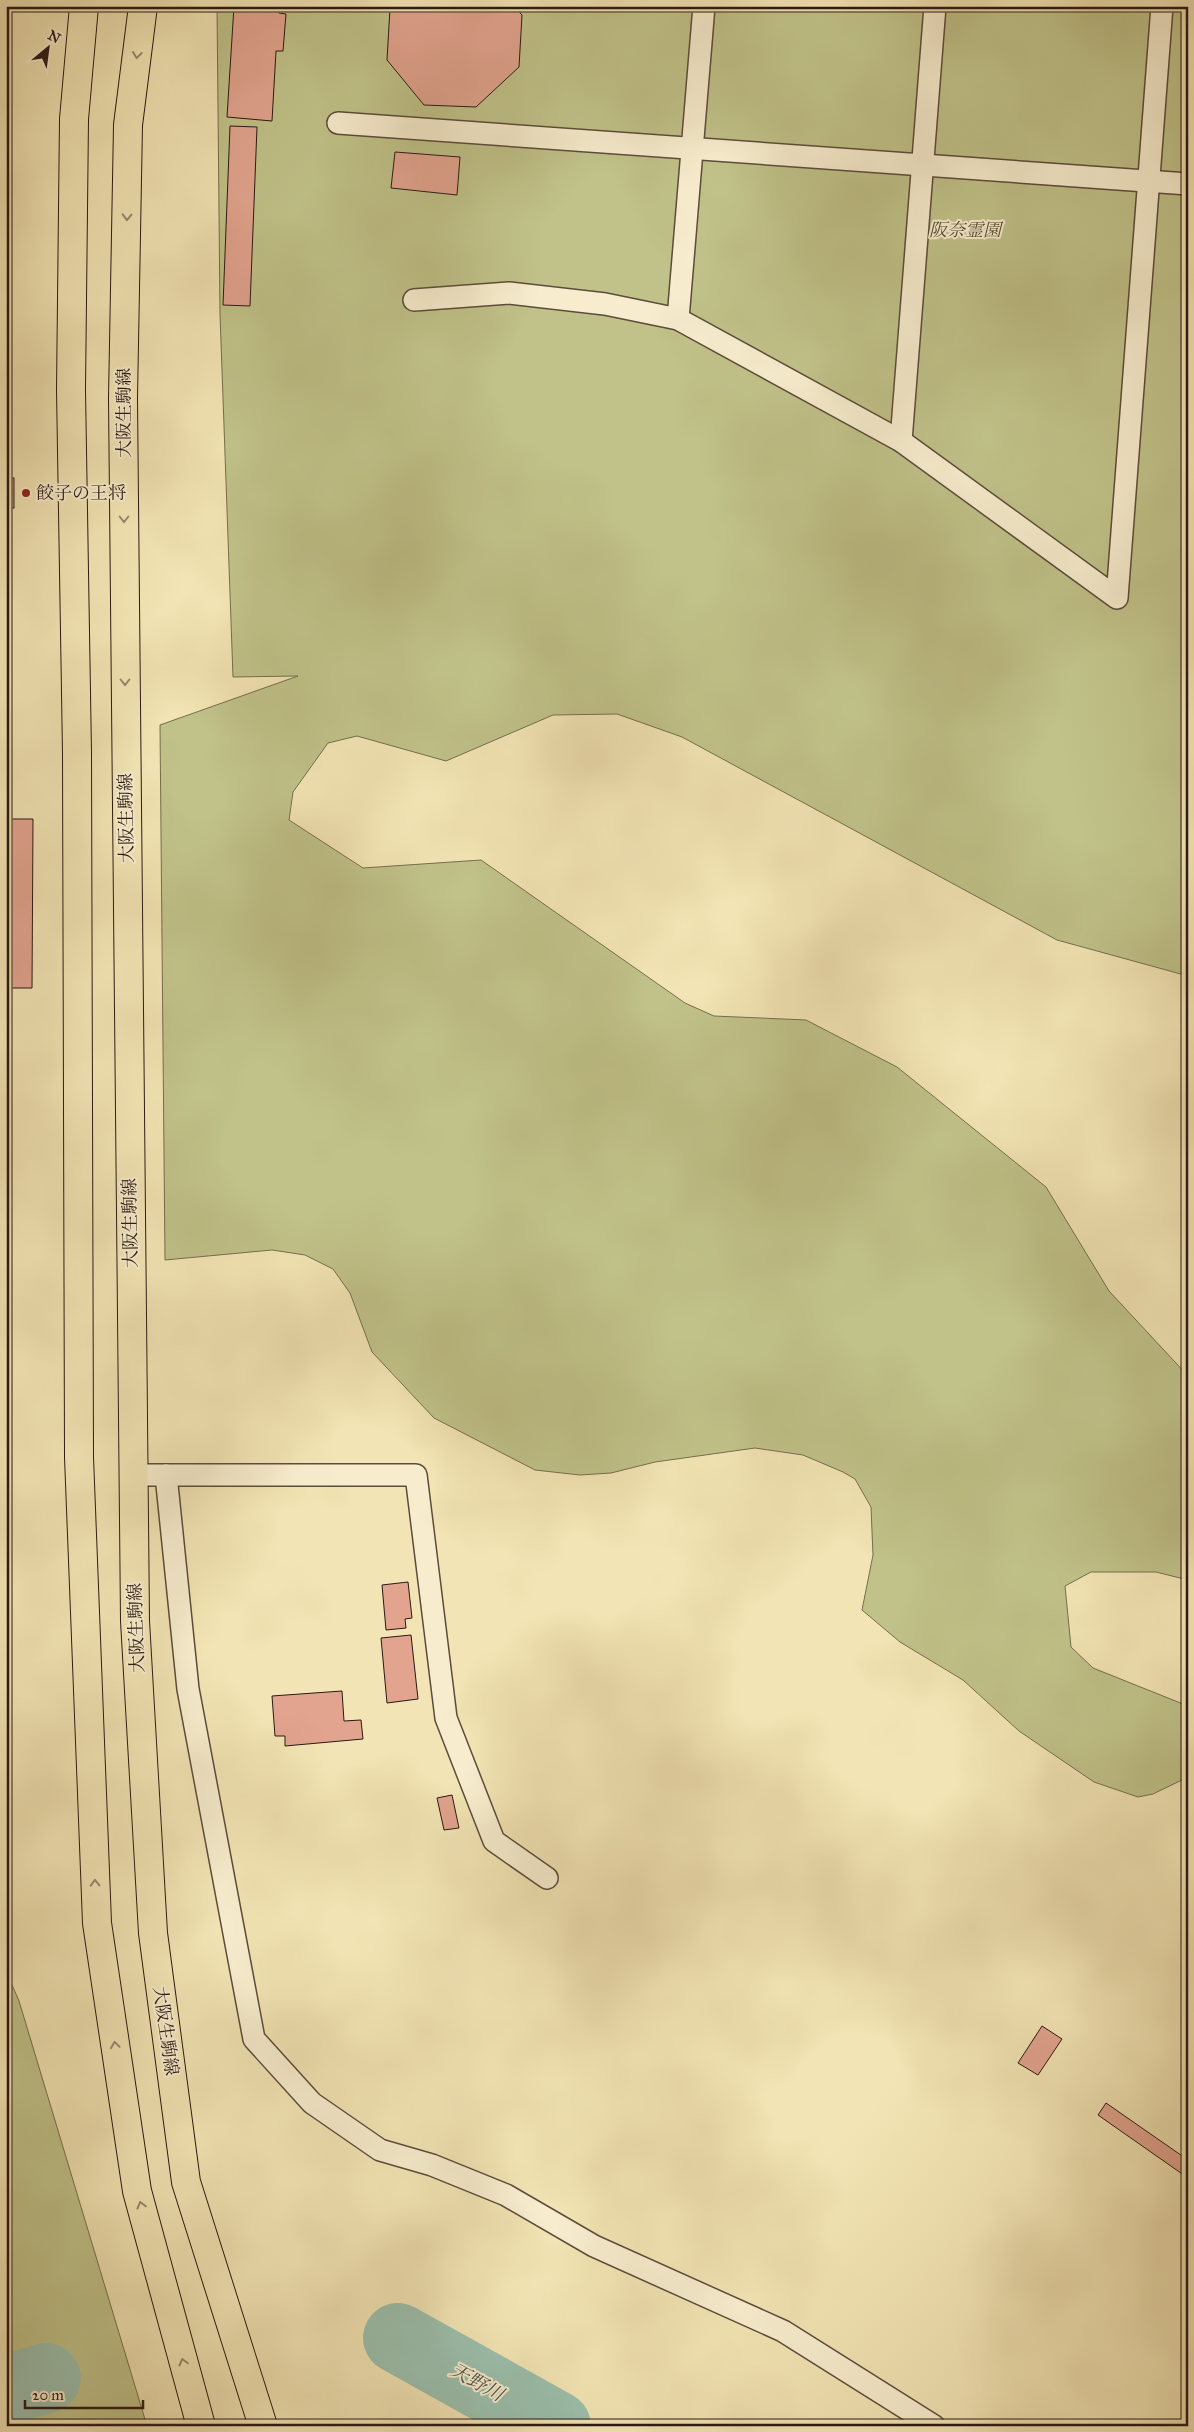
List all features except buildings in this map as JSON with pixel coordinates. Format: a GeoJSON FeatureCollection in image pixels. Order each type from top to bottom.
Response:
{"type":"FeatureCollection","features":[{"type":"Feature","properties":{"kind":"main road"},"geometry":{"type":"LineString","coordinates":[[84,6],[74,119],[71,390],[77,753],[79,1457],[97,1923],[137,2191],[200,2426]]}},
{"type":"Feature","properties":{"kind":"main road","name":"大阪生駒線"},"geometry":{"type":"LineString","coordinates":[[143,6],[128,125],[123,398],[135,1621],[153,1933],[186,2182],[263,2426]]}},
{"type":"Feature","properties":{"kind":"lane"},"geometry":{"type":"LineString","coordinates":[[678,319],[694,149],[704,6]]}},
{"type":"Feature","properties":{"kind":"lane"},"geometry":{"type":"LineString","coordinates":[[901,441],[935,6]]}},
{"type":"Feature","properties":{"kind":"lane"},"geometry":{"type":"LineString","coordinates":[[414,300],[509,293],[605,304],[678,319],[901,441],[1117,598],[1162,6]]}},
{"type":"Feature","properties":{"kind":"lane"},"geometry":{"type":"LineString","coordinates":[[338,123],[1188,184]]}},
{"type":"Feature","properties":{"kind":"lane"},"geometry":{"type":"LineString","coordinates":[[133,1475],[416,1475],[446,1718],[494,1841],[547,1878]]}},
{"type":"Feature","properties":{"kind":"lane"},"geometry":{"type":"LineString","coordinates":[[166,1475],[188,1689],[254,2039],[312,2102],[380,2150],[432,2165],[506,2194],[594,2246],[783,2331],[934,2426]]}},
{"type":"Feature","properties":{"kind":"green space","name":"阪奈霊園"},"geometry":{"type":"Polygon","coordinates":[[[217,6],[1188,6],[1188,976],[1057,940],[682,737],[617,714],[553,715],[446,761],[357,736],[328,743],[293,792],[289,820],[363,868],[481,860],[685,1003],[714,1016],[806,1020],[897,1067],[1046,1187],[1109,1291],[1188,1376],[1188,1580],[1156,1572],[1091,1572],[1065,1586],[1071,1647],[1093,1668],[1188,1706],[1188,1777],[1153,1794],[1138,1797],[1094,1782],[1019,1731],[963,1680],[900,1642],[862,1610],[873,1555],[871,1507],[855,1479],[843,1472],[803,1455],[755,1448],[655,1462],[611,1473],[580,1475],[535,1470],[434,1418],[372,1352],[350,1293],[333,1269],[305,1255],[272,1250],[165,1260],[160,725],[298,676],[233,677],[220,314],[217,6]]]}},
{"type":"Feature","properties":{"kind":"green space"},"geometry":{"type":"Polygon","coordinates":[[[6,1971],[19,2001],[147,2426],[6,2426],[6,1971]]]}},
{"type":"Feature","properties":{"kind":"waterway","name":"天野川"},"geometry":{"type":"LineString","coordinates":[[398,2338],[556,2426]]}},
{"type":"Feature","properties":{"kind":"waterway","name":"天野川"},"geometry":{"type":"LineString","coordinates":[[6,2390],[46,2378]]}},
{"type":"Feature","properties":{"kind":"place","name":"餃子の王将"},"geometry":{"type":"Point","coordinates":[26,493]}}]}
